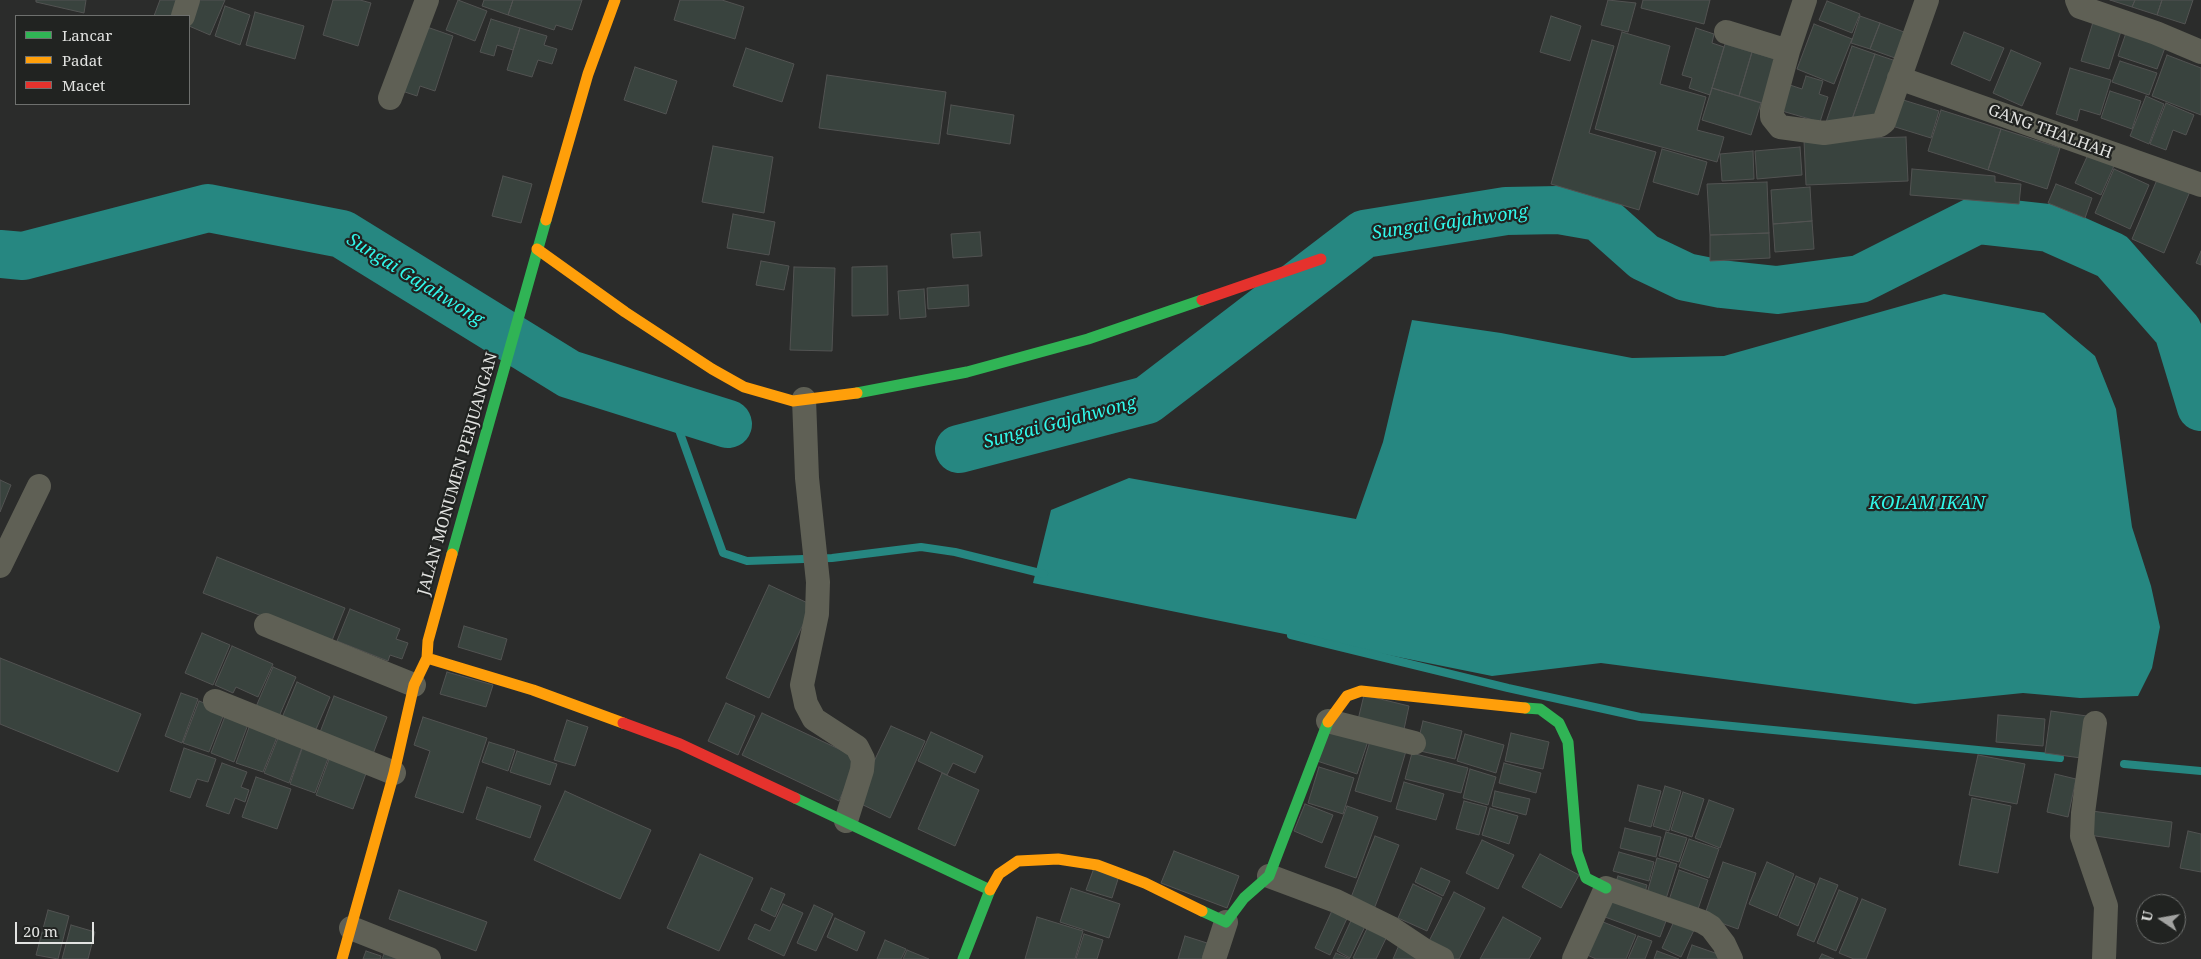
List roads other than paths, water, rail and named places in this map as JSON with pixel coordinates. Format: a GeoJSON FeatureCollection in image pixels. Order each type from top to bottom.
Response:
{"type":"FeatureCollection","features":[{"type":"Feature","properties":{"kind":"street"},"geometry":{"type":"LineString","coordinates":[[183,15],[188,0]]}},
{"type":"Feature","properties":{"kind":"street"},"geometry":{"type":"LineString","coordinates":[[390,98],[428,0]]}},
{"type":"Feature","properties":{"kind":"street","name":"JALAN MONUMEN PERJUANGAN"},"geometry":{"type":"LineString","coordinates":[[342,959],[394,772],[414,685],[427,658],[428,641],[537,249],[588,74],[615,0]]}},
{"type":"Feature","properties":{"kind":"street"},"geometry":{"type":"LineString","coordinates":[[1806,0],[1788,51],[1772,110],[1775,122],[1780,127],[1824,133],[1880,125],[1884,122],[1927,0]]}},
{"type":"Feature","properties":{"kind":"street"},"geometry":{"type":"LineString","coordinates":[[2077,0],[2080,7],[2156,33],[2201,52]]}},
{"type":"Feature","properties":{"kind":"street"},"geometry":{"type":"LineString","coordinates":[[1726,32],[1788,51]]}},
{"type":"Feature","properties":{"kind":"street","name":"GANG THALHAH"},"geometry":{"type":"LineString","coordinates":[[1899,78],[2201,186]]}},
{"type":"Feature","properties":{"kind":"street"},"geometry":{"type":"LineString","coordinates":[[537,249],[634,318],[712,369],[744,387],[793,401],[865,392],[967,372],[1088,339],[1320,259]]}},
{"type":"Feature","properties":{"kind":"street"},"geometry":{"type":"LineString","coordinates":[[804,400],[807,478],[818,582],[817,614],[802,685],[806,704],[814,719],[857,747],[863,759],[862,770],[846,821]]}},
{"type":"Feature","properties":{"kind":"street"},"geometry":{"type":"LineString","coordinates":[[0,566],[39,486]]}},
{"type":"Feature","properties":{"kind":"street"},"geometry":{"type":"LineString","coordinates":[[266,625],[414,685]]}},
{"type":"Feature","properties":{"kind":"street"},"geometry":{"type":"LineString","coordinates":[[427,658],[533,690],[680,744],[990,890]]}},
{"type":"Feature","properties":{"kind":"street"},"geometry":{"type":"LineString","coordinates":[[1214,959],[1226,922],[1244,898],[1269,876],[1328,721],[1347,696],[1361,691],[1540,709],[1559,723],[1568,742],[1577,852],[1586,878],[1606,888],[1703,922],[1715,933],[1731,959]]}},
{"type":"Feature","properties":{"kind":"street"},"geometry":{"type":"LineString","coordinates":[[215,701],[394,772]]}},
{"type":"Feature","properties":{"kind":"street"},"geometry":{"type":"LineString","coordinates":[[1328,721],[1414,743]]}},
{"type":"Feature","properties":{"kind":"street"},"geometry":{"type":"LineString","coordinates":[[2095,723],[2083,814],[2082,836],[2106,906],[2111,956]]}},
{"type":"Feature","properties":{"kind":"street"},"geometry":{"type":"LineString","coordinates":[[963,959],[990,890],[999,874],[1018,861],[1058,859],[1097,865],[1145,884],[1226,922]]}},
{"type":"Feature","properties":{"kind":"street"},"geometry":{"type":"LineString","coordinates":[[1269,876],[1336,900],[1392,928],[1424,950],[1442,959]]}},
{"type":"Feature","properties":{"kind":"street"},"geometry":{"type":"LineString","coordinates":[[1574,959],[1606,888]]}},
{"type":"Feature","properties":{"kind":"street"},"geometry":{"type":"LineString","coordinates":[[351,928],[429,959]]}},
{"type":"Feature","properties":{"kind":"water","name":"KOLAM IKAN"},"geometry":{"type":"Polygon","coordinates":[[[1944,294],[2044,313],[2095,356],[2116,409],[2132,527],[2151,586],[2160,627],[2152,668],[2138,696],[2080,698],[2023,693],[1915,704],[1601,663],[1492,676],[1033,583],[1051,510],[1129,478],[1356,519],[1383,442],[1412,320],[1501,333],[1632,358],[1724,356],[1944,294]]]}},
{"type":"Feature","properties":{"kind":"waterway","name":"Sungai Gajahwong"},"geometry":{"type":"LineString","coordinates":[[0,254],[23,256],[208,208],[342,234],[569,374],[728,424]]}},
{"type":"Feature","properties":{"kind":"waterway","name":"Sungai Gajahwong"},"geometry":{"type":"LineString","coordinates":[[959,449],[1147,400],[1364,234],[1506,211],[1559,210],[1599,217],[1644,257],[1686,277],[1721,284],[1777,290],[1860,279],[1977,220],[2049,228],[2112,256],[2178,331],[2201,407]]}},
{"type":"Feature","properties":{"kind":"waterway"},"geometry":{"type":"LineString","coordinates":[[670,405],[723,553],[747,561],[832,558],[921,547],[955,552],[1044,574]]}},
{"type":"Feature","properties":{"kind":"waterway"},"geometry":{"type":"LineString","coordinates":[[1291,635],[1508,688],[1640,717],[2060,758]]}},
{"type":"Feature","properties":{"kind":"waterway"},"geometry":{"type":"LineString","coordinates":[[2124,764],[2201,771]]}}]}
